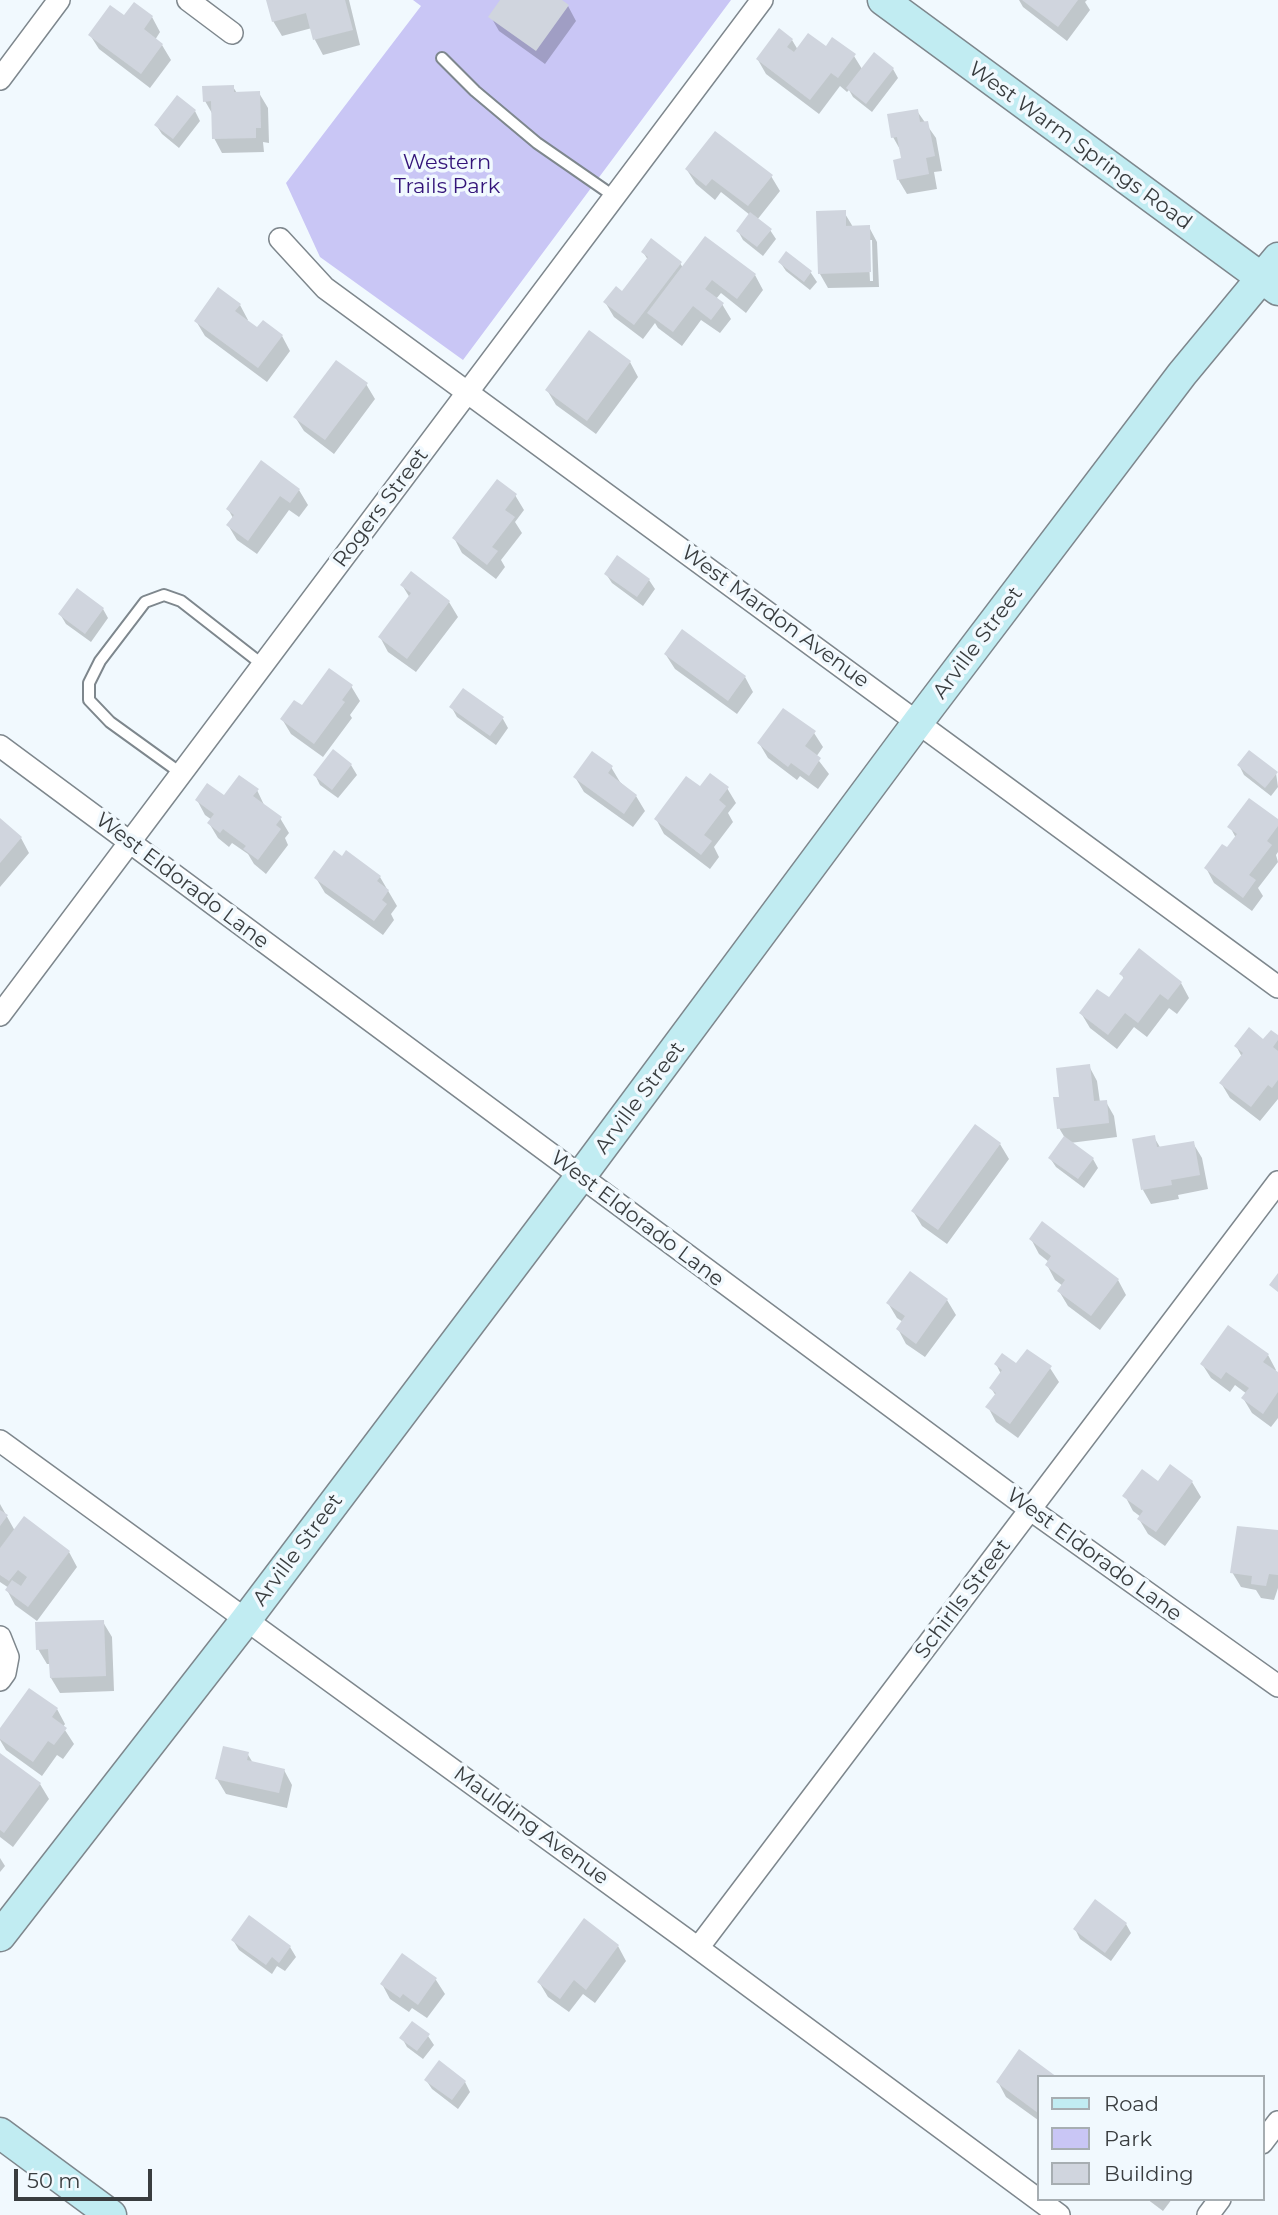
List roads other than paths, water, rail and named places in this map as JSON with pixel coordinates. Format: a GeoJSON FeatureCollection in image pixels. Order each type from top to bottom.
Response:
{"type":"FeatureCollection","features":[{"type":"Feature","properties":{"kind":"street"},"geometry":{"type":"LineString","coordinates":[[0,79],[59,0]]}},
{"type":"Feature","properties":{"kind":"street"},"geometry":{"type":"LineString","coordinates":[[188,0],[232,33]]}},
{"type":"Feature","properties":{"kind":"street","name":"Rogers Street"},"geometry":{"type":"LineString","coordinates":[[0,1015],[762,0]]}},
{"type":"Feature","properties":{"kind":"street","name":"West Warm Springs Road"},"geometry":{"type":"LineString","coordinates":[[883,0],[1273,275]]}},
{"type":"Feature","properties":{"kind":"street","name":"West Mardon Avenue"},"geometry":{"type":"LineString","coordinates":[[280,239],[325,288],[1278,987]]}},
{"type":"Feature","properties":{"kind":"street","name":"Arville Street"},"geometry":{"type":"LineString","coordinates":[[0,1937],[245,1621],[1182,374],[1273,275]]}},
{"type":"Feature","properties":{"kind":"street","name":"West Eldorado Lane"},"geometry":{"type":"LineString","coordinates":[[0,746],[1031,1510],[1278,1686]]}},
{"type":"Feature","properties":{"kind":"street","name":"Schirlls Street"},"geometry":{"type":"LineString","coordinates":[[698,1948],[1278,1182]]}},
{"type":"Feature","properties":{"kind":"street","name":"Maulding Avenue"},"geometry":{"type":"LineString","coordinates":[[0,1441],[245,1621],[393,1725],[1036,2198]]}},
{"type":"Feature","properties":{"kind":"street"},"geometry":{"type":"LineString","coordinates":[[0,1637],[8,1657],[5,1673],[0,1680]]}},
{"type":"Feature","properties":{"kind":"street"},"geometry":{"type":"LineString","coordinates":[[1264,2140],[1278,2122]]}},
{"type":"Feature","properties":{"kind":"street"},"geometry":{"type":"LineString","coordinates":[[0,2133],[111,2215]]}},
{"type":"Feature","properties":{"kind":"street","name":"Maulding Avenue"},"geometry":{"type":"LineString","coordinates":[[1040,2201],[1059,2215]]}},
{"type":"Feature","properties":{"kind":"lane"},"geometry":{"type":"LineString","coordinates":[[442,58],[475,92],[537,143],[615,197]]}},
{"type":"Feature","properties":{"kind":"lane"},"geometry":{"type":"LineString","coordinates":[[182,774],[110,722],[89,701],[89,683],[100,661],[145,602],[164,595],[181,601],[263,665]]}},
{"type":"Feature","properties":{"kind":"park label","name":"Western Trails Park"},"geometry":{"type":"Point","coordinates":[447,175]}}]}
